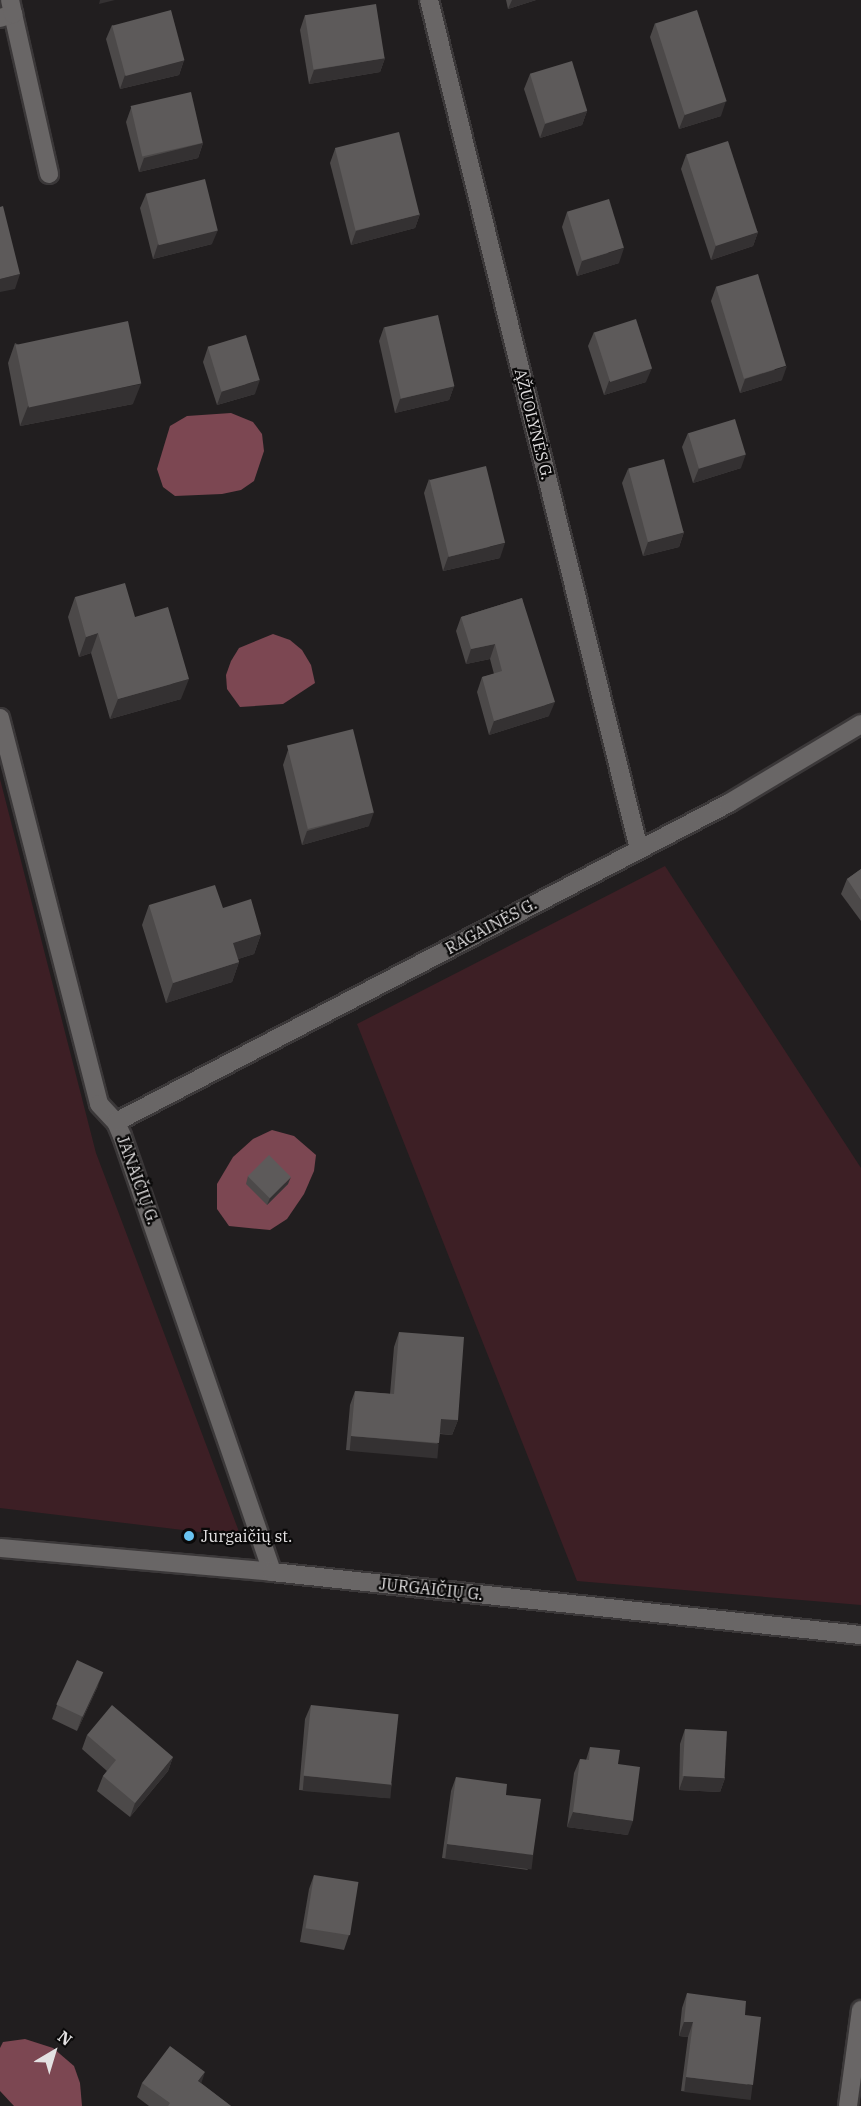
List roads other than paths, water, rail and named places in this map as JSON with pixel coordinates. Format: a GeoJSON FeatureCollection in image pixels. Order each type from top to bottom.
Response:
{"type":"FeatureCollection","features":[{"type":"Feature","properties":{"kind":"street","name":"ĄŽUOLYNĖS G."},"geometry":{"type":"LineString","coordinates":[[429,0],[639,849]]}},
{"type":"Feature","properties":{"kind":"street"},"geometry":{"type":"LineString","coordinates":[[8,11],[49,174]]}},
{"type":"Feature","properties":{"kind":"street","name":"JANAIČIŲ G."},"geometry":{"type":"LineString","coordinates":[[0,718],[99,1104],[117,1122],[272,1572]]}},
{"type":"Feature","properties":{"kind":"street","name":"RAGAINĖS G."},"geometry":{"type":"LineString","coordinates":[[117,1122],[729,803],[861,724]]}},
{"type":"Feature","properties":{"kind":"street","name":"JURGAIČIŲ G."},"geometry":{"type":"LineString","coordinates":[[0,1548],[272,1572],[861,1635]]}},
{"type":"Feature","properties":{"kind":"street"},"geometry":{"type":"LineString","coordinates":[[848,2106],[861,2010]]}},
{"type":"Feature","properties":{"kind":"place","name":"Jurgaičių st."},"geometry":{"type":"Point","coordinates":[189,1536]}}]}
